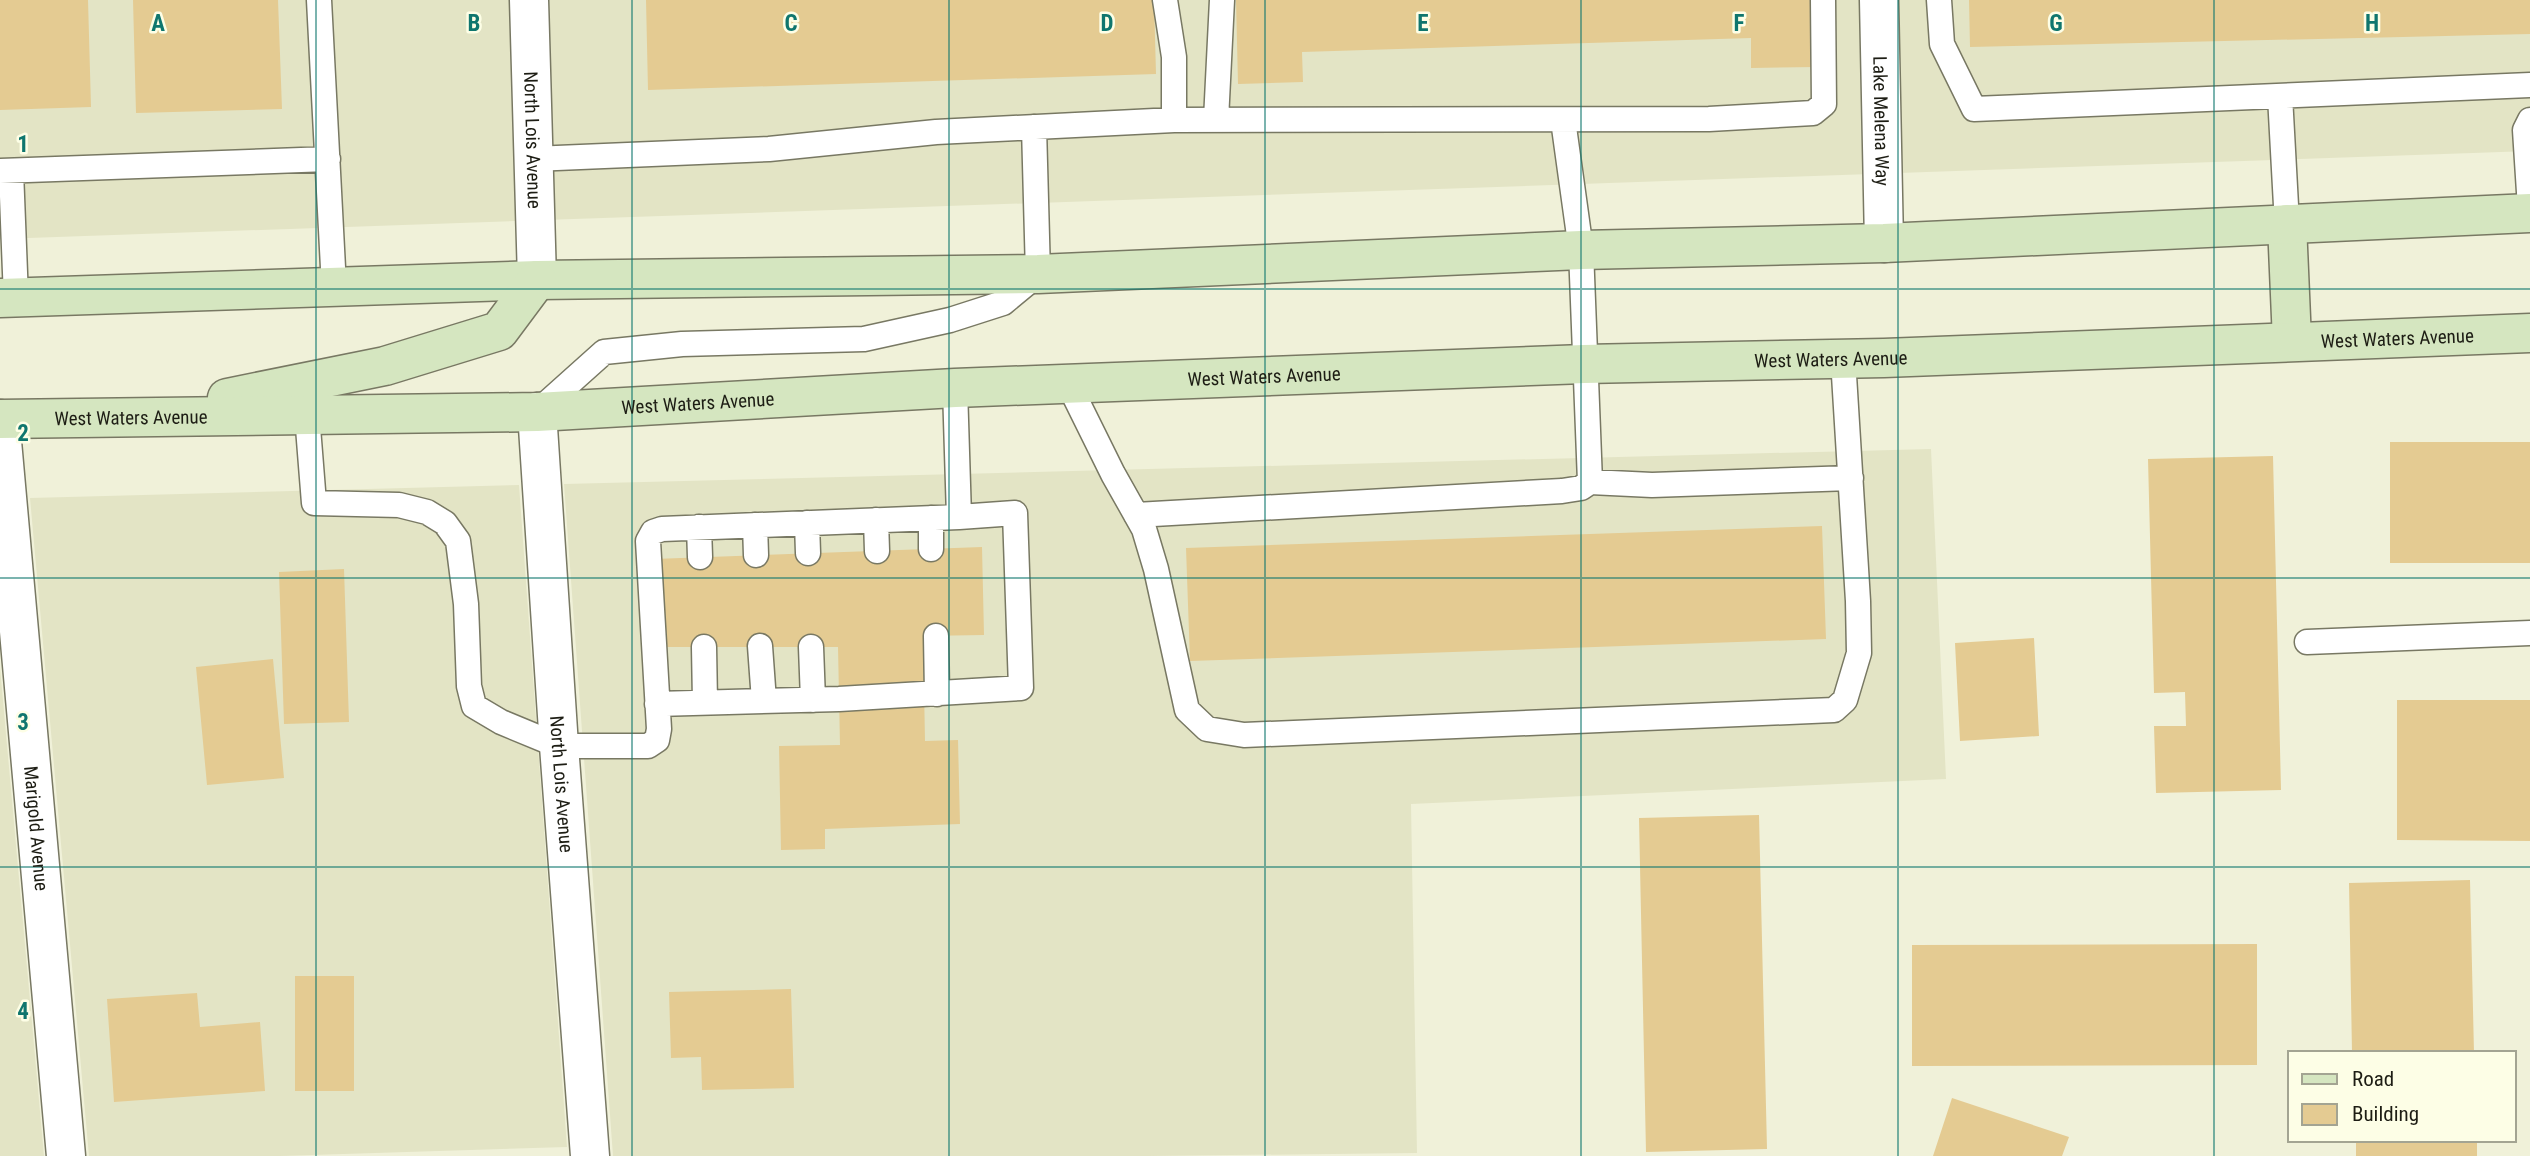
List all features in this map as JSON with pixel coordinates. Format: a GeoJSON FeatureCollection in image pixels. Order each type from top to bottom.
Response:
{"type":"FeatureCollection","features":[{"type":"Feature","properties":{"kind":"main road"},"geometry":{"type":"LineString","coordinates":[[8,298],[537,280],[1038,274],[1581,250],[1884,243],[2530,210]]}},
{"type":"Feature","properties":{"kind":"main road"},"geometry":{"type":"LineString","coordinates":[[2287,224],[2292,341]]}},
{"type":"Feature","properties":{"kind":"main road"},"geometry":{"type":"LineString","coordinates":[[132,417],[385,366],[499,331],[537,280]]}},
{"type":"Feature","properties":{"kind":"main road","name":"West Waters Avenue"},"geometry":{"type":"LineString","coordinates":[[0,419],[537,412],[956,388],[1584,363],[1843,359],[2530,333]]}},
{"type":"Feature","properties":{"kind":"street","name":"North Lois Avenue"},"geometry":{"type":"LineString","coordinates":[[529,0],[537,280]]}},
{"type":"Feature","properties":{"kind":"street","name":"Lake Melena Way"},"geometry":{"type":"LineString","coordinates":[[1879,0],[1884,243]]}},
{"type":"Feature","properties":{"kind":"street","name":"North Lois Avenue"},"geometry":{"type":"LineString","coordinates":[[537,412],[590,1156]]}},
{"type":"Feature","properties":{"kind":"street","name":"Marigold Avenue"},"geometry":{"type":"LineString","coordinates":[[0,419],[66,1156]]}},
{"type":"Feature","properties":{"kind":"lane"},"geometry":{"type":"LineString","coordinates":[[318,0],[334,287]]}},
{"type":"Feature","properties":{"kind":"lane"},"geometry":{"type":"LineString","coordinates":[[1165,0],[1174,57],[1174,120]]}},
{"type":"Feature","properties":{"kind":"lane"},"geometry":{"type":"LineString","coordinates":[[1216,120],[1222,0]]}},
{"type":"Feature","properties":{"kind":"lane"},"geometry":{"type":"LineString","coordinates":[[533,159],[769,149],[936,132],[1174,120],[1709,119],[1813,113],[1824,104],[1823,0]]}},
{"type":"Feature","properties":{"kind":"lane"},"geometry":{"type":"LineString","coordinates":[[1939,0],[1942,44],[1973,109],[2530,85]]}},
{"type":"Feature","properties":{"kind":"lane"},"geometry":{"type":"LineString","coordinates":[[2280,96],[2287,224]]}},
{"type":"Feature","properties":{"kind":"lane"},"geometry":{"type":"LineString","coordinates":[[1563,120],[1581,250],[1590,482]]}},
{"type":"Feature","properties":{"kind":"lane"},"geometry":{"type":"LineString","coordinates":[[2530,120],[2525,130],[2530,210]]}},
{"type":"Feature","properties":{"kind":"lane"},"geometry":{"type":"LineString","coordinates":[[537,412],[604,352],[682,344],[864,339],[950,320],[1003,303],[1038,274],[1034,127]]}},
{"type":"Feature","properties":{"kind":"lane"},"geometry":{"type":"LineString","coordinates":[[8,298],[5,171],[328,159]]}},
{"type":"Feature","properties":{"kind":"lane"},"geometry":{"type":"LineString","coordinates":[[1069,385],[1144,529],[1156,569],[1187,710],[1207,729],[1244,735],[1833,710],[1845,700],[1858,653],[1858,601],[1843,359]]}},
{"type":"Feature","properties":{"kind":"lane"},"geometry":{"type":"LineString","coordinates":[[956,388],[959,517]]}},
{"type":"Feature","properties":{"kind":"lane"},"geometry":{"type":"LineString","coordinates":[[307,415],[314,503],[399,505],[427,512],[445,523],[458,541],[466,604],[469,686],[474,706],[501,722],[559,746],[648,746],[657,740],[659,729],[657,704],[648,541],[653,533],[662,528],[1015,513],[1021,688],[813,700],[657,704]]}},
{"type":"Feature","properties":{"kind":"lane"},"geometry":{"type":"LineString","coordinates":[[1136,515],[1562,491],[1581,488],[1590,482],[1652,485],[1850,478]]}},
{"type":"Feature","properties":{"kind":"lane"},"geometry":{"type":"LineString","coordinates":[[931,518],[931,549]]}},
{"type":"Feature","properties":{"kind":"lane"},"geometry":{"type":"LineString","coordinates":[[876,520],[877,551]]}},
{"type":"Feature","properties":{"kind":"lane"},"geometry":{"type":"LineString","coordinates":[[807,523],[808,553]]}},
{"type":"Feature","properties":{"kind":"lane"},"geometry":{"type":"LineString","coordinates":[[755,525],[756,555]]}},
{"type":"Feature","properties":{"kind":"lane"},"geometry":{"type":"LineString","coordinates":[[699,527],[700,557]]}},
{"type":"Feature","properties":{"kind":"lane"},"geometry":{"type":"LineString","coordinates":[[2307,642],[2530,633]]}},
{"type":"Feature","properties":{"kind":"lane"},"geometry":{"type":"LineString","coordinates":[[936,636],[937,694]]}},
{"type":"Feature","properties":{"kind":"lane"},"geometry":{"type":"LineString","coordinates":[[760,646],[764,701]]}},
{"type":"Feature","properties":{"kind":"lane"},"geometry":{"type":"LineString","coordinates":[[704,647],[705,702]]}},
{"type":"Feature","properties":{"kind":"lane"},"geometry":{"type":"LineString","coordinates":[[811,647],[813,700]]}},
{"type":"Feature","properties":{"kind":"shaded area"},"geometry":{"type":"Polygon","coordinates":[[[0,0],[2530,0],[2530,151],[0,239],[0,0]]]}},
{"type":"Feature","properties":{"kind":"shaded area"},"geometry":{"type":"Polygon","coordinates":[[[1931,449],[1946,779],[1411,804],[1417,1153],[613,1156],[564,484],[1931,449]]]}},
{"type":"Feature","properties":{"kind":"shaded area"},"geometry":{"type":"Polygon","coordinates":[[[519,485],[567,1147],[280,1156],[89,1156],[30,498],[519,485]]]}},
{"type":"Feature","properties":{"kind":"shaded area"},"geometry":{"type":"Polygon","coordinates":[[[0,667],[44,1156],[0,1156],[0,667]]]}},
{"type":"Feature","properties":{"kind":"building"},"geometry":{"type":"Polygon","coordinates":[[[0,0],[88,0],[91,107],[0,110],[0,0]]]}},
{"type":"Feature","properties":{"kind":"building"},"geometry":{"type":"Polygon","coordinates":[[[133,0],[278,0],[282,109],[136,113],[133,0]]]}},
{"type":"Feature","properties":{"kind":"building"},"geometry":{"type":"Polygon","coordinates":[[[646,0],[1154,0],[1156,74],[648,90],[646,0]]]}},
{"type":"Feature","properties":{"kind":"building"},"geometry":{"type":"Polygon","coordinates":[[[1236,0],[1814,0],[1816,67],[1751,68],[1751,38],[1302,52],[1303,82],[1238,84],[1236,0]]]}},
{"type":"Feature","properties":{"kind":"building"},"geometry":{"type":"Polygon","coordinates":[[[1969,0],[2530,0],[2530,34],[1970,47],[1969,0]]]}},
{"type":"Feature","properties":{"kind":"building"},"geometry":{"type":"Polygon","coordinates":[[[2390,442],[2530,442],[2530,563],[2390,563],[2390,442]]]}},
{"type":"Feature","properties":{"kind":"building"},"geometry":{"type":"Polygon","coordinates":[[[2273,456],[2281,790],[2156,793],[2154,726],[2186,726],[2185,692],[2154,693],[2148,459],[2273,456]]]}},
{"type":"Feature","properties":{"kind":"building"},"geometry":{"type":"Polygon","coordinates":[[[1822,526],[1826,639],[1190,661],[1186,548],[1822,526]]]}},
{"type":"Feature","properties":{"kind":"building"},"geometry":{"type":"Polygon","coordinates":[[[982,547],[984,635],[923,636],[925,741],[958,740],[960,824],[825,829],[825,849],[781,850],[779,746],[840,745],[838,647],[657,647],[654,559],[982,547]]]}},
{"type":"Feature","properties":{"kind":"building"},"geometry":{"type":"Polygon","coordinates":[[[344,569],[349,722],[284,724],[279,572],[344,569]]]}},
{"type":"Feature","properties":{"kind":"building"},"geometry":{"type":"Polygon","coordinates":[[[2034,638],[2039,736],[1960,741],[1955,643],[2034,638]]]}},
{"type":"Feature","properties":{"kind":"building"},"geometry":{"type":"Polygon","coordinates":[[[273,659],[284,778],[207,785],[196,667],[273,659]]]}},
{"type":"Feature","properties":{"kind":"building"},"geometry":{"type":"Polygon","coordinates":[[[2397,700],[2530,700],[2530,841],[2397,840],[2397,700]]]}},
{"type":"Feature","properties":{"kind":"building"},"geometry":{"type":"Polygon","coordinates":[[[1759,815],[1767,1149],[1646,1152],[1639,818],[1759,815]]]}},
{"type":"Feature","properties":{"kind":"building"},"geometry":{"type":"Polygon","coordinates":[[[2470,880],[2474,1051],[2352,1051],[2349,883],[2470,880]]]}},
{"type":"Feature","properties":{"kind":"building"},"geometry":{"type":"Polygon","coordinates":[[[2257,944],[2257,1065],[1912,1066],[1912,945],[2257,944]]]}},
{"type":"Feature","properties":{"kind":"building"},"geometry":{"type":"Polygon","coordinates":[[[295,976],[354,976],[354,1091],[295,1091],[295,976]]]}},
{"type":"Feature","properties":{"kind":"building"},"geometry":{"type":"Polygon","coordinates":[[[791,989],[794,1088],[702,1090],[701,1057],[671,1058],[669,992],[791,989]]]}},
{"type":"Feature","properties":{"kind":"building"},"geometry":{"type":"Polygon","coordinates":[[[197,993],[200,1027],[260,1022],[265,1091],[114,1102],[107,999],[197,993]]]}},
{"type":"Feature","properties":{"kind":"building"},"geometry":{"type":"Polygon","coordinates":[[[1952,1098],[2069,1137],[2062,1156],[1933,1156],[1952,1098]]]}},
{"type":"Feature","properties":{"kind":"building"},"geometry":{"type":"Polygon","coordinates":[[[2356,1142],[2477,1142],[2477,1156],[2356,1156],[2356,1142]]]}}]}
